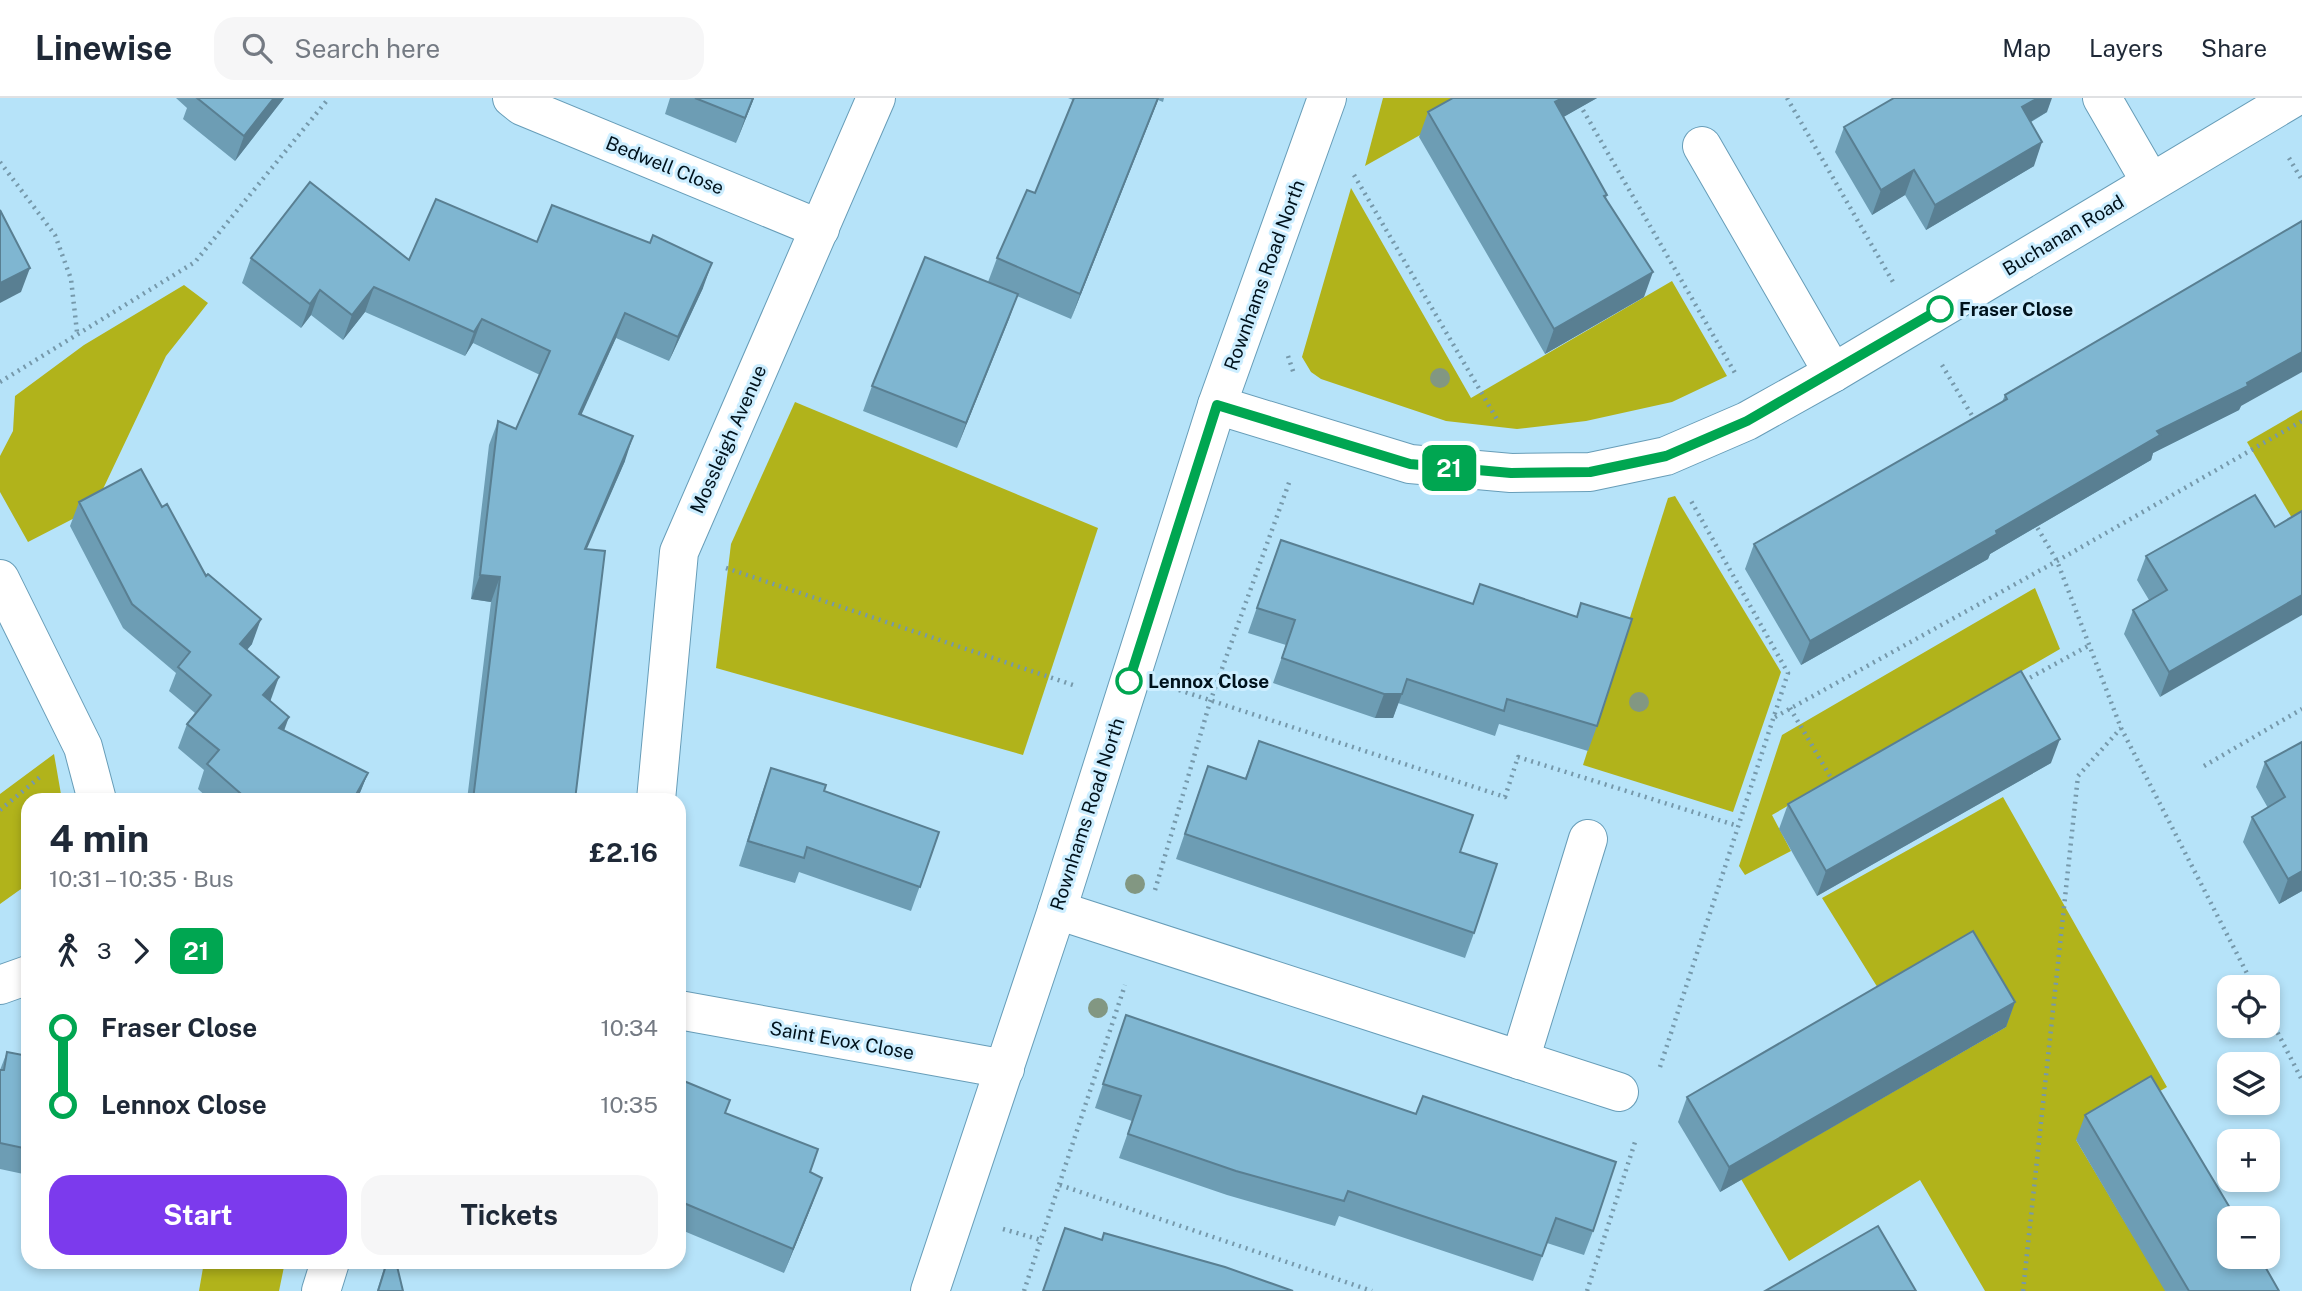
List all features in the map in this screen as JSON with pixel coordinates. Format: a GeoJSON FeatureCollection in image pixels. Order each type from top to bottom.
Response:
{"type":"FeatureCollection","features":[{"type":"Feature","properties":{"kind":"street","name":"Bedwell Close"},"geometry":{"type":"LineString","coordinates":[[512,98],[522,106],[820,229]]}},
{"type":"Feature","properties":{"kind":"street","name":"Mossleigh Avenue"},"geometry":{"type":"LineString","coordinates":[[657,793],[679,552],[876,98]]}},
{"type":"Feature","properties":{"kind":"street","name":"Rownhams Road North"},"geometry":{"type":"LineString","coordinates":[[930,1291],[1057,910],[1217,405],[1327,98]]}},
{"type":"Feature","properties":{"kind":"street"},"geometry":{"type":"LineString","coordinates":[[2102,98],[2150,181]]}},
{"type":"Feature","properties":{"kind":"street","name":"Buchanan Road"},"geometry":{"type":"LineString","coordinates":[[1217,405],[1410,464],[1511,473],[1590,472],[1666,456],[1747,421],[1833,373],[2150,181],[2293,98]]}},
{"type":"Feature","properties":{"kind":"street"},"geometry":{"type":"LineString","coordinates":[[1702,146],[1833,373]]}},
{"type":"Feature","properties":{"kind":"street"},"geometry":{"type":"LineString","coordinates":[[0,579],[83,747],[95,793]]}},
{"type":"Feature","properties":{"kind":"street"},"geometry":{"type":"LineString","coordinates":[[1520,1060],[1588,839]]}},
{"type":"Feature","properties":{"kind":"street"},"geometry":{"type":"LineString","coordinates":[[1057,910],[1619,1092]]}},
{"type":"Feature","properties":{"kind":"street"},"geometry":{"type":"LineString","coordinates":[[0,985],[21,978]]}},
{"type":"Feature","properties":{"kind":"street","name":"Saint Evox Close"},"geometry":{"type":"LineString","coordinates":[[686,1011],[1005,1069]]}},
{"type":"Feature","properties":{"kind":"street"},"geometry":{"type":"LineString","coordinates":[[321,1291],[328,1269]]}},
{"type":"Feature","properties":{"kind":"path"},"geometry":{"type":"LineString","coordinates":[[0,382],[77,332],[195,262],[329,98]]}},
{"type":"Feature","properties":{"kind":"path"},"geometry":{"type":"LineString","coordinates":[[1576,98],[1741,382]]}},
{"type":"Feature","properties":{"kind":"path"},"geometry":{"type":"LineString","coordinates":[[1787,98],[1981,430]]}},
{"type":"Feature","properties":{"kind":"path"},"geometry":{"type":"LineString","coordinates":[[0,162],[55,235],[71,279],[77,332]]}},
{"type":"Feature","properties":{"kind":"path"},"geometry":{"type":"LineString","coordinates":[[1350,169],[1500,426]]}},
{"type":"Feature","properties":{"kind":"path"},"geometry":{"type":"LineString","coordinates":[[1024,1291],[1141,939],[1209,702],[1320,394],[1292,372],[1287,352]]}},
{"type":"Feature","properties":{"kind":"path"},"geometry":{"type":"LineString","coordinates":[[1773,718],[2057,561],[2302,421]]}},
{"type":"Feature","properties":{"kind":"path"},"geometry":{"type":"LineString","coordinates":[[1657,1075],[1788,673],[1666,456]]}},
{"type":"Feature","properties":{"kind":"path"},"geometry":{"type":"LineString","coordinates":[[2029,514],[2057,561],[2121,728],[2248,975]]}},
{"type":"Feature","properties":{"kind":"path"},"geometry":{"type":"LineString","coordinates":[[679,552],[1123,702]]}},
{"type":"Feature","properties":{"kind":"path"},"geometry":{"type":"LineString","coordinates":[[2016,686],[2088,646]]}},
{"type":"Feature","properties":{"kind":"path"},"geometry":{"type":"LineString","coordinates":[[1167,686],[1505,797],[1518,757],[1738,826]]}},
{"type":"Feature","properties":{"kind":"path"},"geometry":{"type":"LineString","coordinates":[[1790,708],[1836,786]]}},
{"type":"Feature","properties":{"kind":"path"},"geometry":{"type":"LineString","coordinates":[[2204,766],[2302,709]]}},
{"type":"Feature","properties":{"kind":"path"},"geometry":{"type":"LineString","coordinates":[[2023,1291],[2078,776],[2121,728]]}},
{"type":"Feature","properties":{"kind":"path"},"geometry":{"type":"LineString","coordinates":[[2280,1037],[2302,1080]]}},
{"type":"Feature","properties":{"kind":"path"},"geometry":{"type":"LineString","coordinates":[[1587,1291],[1640,1127]]}},
{"type":"Feature","properties":{"kind":"path"},"geometry":{"type":"LineString","coordinates":[[1060,1185],[1372,1291]]}},
{"type":"Feature","properties":{"kind":"shaded area"},"geometry":{"type":"Polygon","coordinates":[[[1383,98],[1486,98],[1365,166],[1383,98]]]}},
{"type":"Feature","properties":{"kind":"shaded area"},"geometry":{"type":"Polygon","coordinates":[[[1351,188],[1471,398],[1672,281],[1727,376],[1672,402],[1586,421],[1517,429],[1446,421],[1321,379],[1311,372],[1302,357],[1351,188]]]}},
{"type":"Feature","properties":{"kind":"shaded area"},"geometry":{"type":"Polygon","coordinates":[[[184,285],[208,303],[166,356],[94,508],[28,542],[0,492],[0,456],[13,431],[15,396],[84,345],[184,285]]]}},
{"type":"Feature","properties":{"kind":"shaded area"},"geometry":{"type":"Polygon","coordinates":[[[795,402],[1098,528],[1023,755],[716,668],[731,544],[795,402]]]}},
{"type":"Feature","properties":{"kind":"shaded area"},"geometry":{"type":"Polygon","coordinates":[[[2302,410],[2302,535],[2247,442],[2302,410]]]}},
{"type":"Feature","properties":{"kind":"shaded area"},"geometry":{"type":"Polygon","coordinates":[[[1675,496],[1781,672],[1733,812],[1583,765],[1668,498],[1675,496]]]}},
{"type":"Feature","properties":{"kind":"shaded area"},"geometry":{"type":"Polygon","coordinates":[[[2035,588],[2060,649],[1772,815],[1791,851],[1745,875],[1739,866],[1782,735],[2035,588]]]}},
{"type":"Feature","properties":{"kind":"shaded area"},"geometry":{"type":"Polygon","coordinates":[[[54,754],[61,793],[21,793],[21,889],[0,904],[0,794],[54,754]]]}},
{"type":"Feature","properties":{"kind":"shaded area"},"geometry":{"type":"Polygon","coordinates":[[[2003,797],[2167,1087],[2076,1140],[2166,1291],[1985,1291],[1920,1180],[1789,1261],[1741,1179],[2006,1027],[1886,1001],[1822,898],[2003,797]]]}},
{"type":"Feature","properties":{"kind":"shaded area"},"geometry":{"type":"Polygon","coordinates":[[[203,1269],[284,1269],[279,1291],[199,1291],[203,1269]]]}},
{"type":"Feature","properties":{"kind":"building"},"geometry":{"type":"Polygon","coordinates":[[[197,98],[274,98],[244,136],[197,98]]]}},
{"type":"Feature","properties":{"kind":"building"},"geometry":{"type":"Polygon","coordinates":[[[695,98],[753,98],[745,118],[695,98]]]}},
{"type":"Feature","properties":{"kind":"building"},"geometry":{"type":"Polygon","coordinates":[[[1074,98],[1158,98],[1080,294],[997,258],[1027,190],[1035,193],[1074,98]]]}},
{"type":"Feature","properties":{"kind":"building"},"geometry":{"type":"Polygon","coordinates":[[[1453,98],[1562,98],[1555,102],[1607,195],[1604,196],[1653,272],[1554,329],[1428,112],[1453,98]]]}},
{"type":"Feature","properties":{"kind":"building"},"geometry":{"type":"Polygon","coordinates":[[[1894,98],[2038,98],[2022,107],[2042,142],[1935,205],[1914,170],[1881,190],[1844,127],[1894,98]]]}},
{"type":"Feature","properties":{"kind":"building"},"geometry":{"type":"Polygon","coordinates":[[[310,182],[409,260],[436,199],[537,242],[552,205],[650,243],[653,235],[712,263],[678,337],[625,313],[579,414],[633,436],[585,549],[605,551],[576,793],[474,793],[500,577],[480,575],[498,421],[516,429],[550,351],[482,319],[474,332],[374,287],[352,315],[320,290],[310,304],[251,258],[310,182]]]}},
{"type":"Feature","properties":{"kind":"building"},"geometry":{"type":"Polygon","coordinates":[[[0,210],[30,268],[0,283],[0,210]]]}},
{"type":"Feature","properties":{"kind":"building"},"geometry":{"type":"Polygon","coordinates":[[[2302,221],[2302,352],[2247,383],[2248,386],[2157,431],[2160,435],[1996,531],[1997,534],[1810,641],[1754,544],[2007,399],[2005,395],[2302,221]]]}},
{"type":"Feature","properties":{"kind":"building"},"geometry":{"type":"Polygon","coordinates":[[[925,257],[1018,294],[966,423],[872,386],[925,257]]]}},
{"type":"Feature","properties":{"kind":"building"},"geometry":{"type":"Polygon","coordinates":[[[141,469],[162,507],[167,504],[206,576],[208,574],[261,619],[240,644],[279,677],[263,695],[289,717],[279,728],[368,773],[357,793],[240,793],[207,764],[219,750],[187,724],[211,695],[178,667],[190,652],[132,604],[79,502],[141,469]]]}},
{"type":"Feature","properties":{"kind":"building"},"geometry":{"type":"Polygon","coordinates":[[[2255,495],[2275,527],[2302,511],[2302,595],[2169,672],[2133,610],[2167,590],[2146,556],[2255,495]]]}},
{"type":"Feature","properties":{"kind":"building"},"geometry":{"type":"Polygon","coordinates":[[[1281,540],[1473,604],[1480,584],[1577,617],[1581,603],[1632,619],[1597,726],[1507,699],[1504,711],[1407,679],[1402,694],[1384,694],[1282,658],[1295,620],[1257,608],[1281,540]]]}},
{"type":"Feature","properties":{"kind":"building"},"geometry":{"type":"Polygon","coordinates":[[[2021,671],[2060,739],[1826,871],[1788,804],[2021,671]]]}},
{"type":"Feature","properties":{"kind":"building"},"geometry":{"type":"Polygon","coordinates":[[[1259,741],[1473,815],[1460,852],[1497,864],[1474,933],[1185,834],[1208,766],[1246,779],[1259,741]]]}},
{"type":"Feature","properties":{"kind":"building"},"geometry":{"type":"Polygon","coordinates":[[[2302,742],[2302,871],[2288,879],[2252,817],[2285,797],[2265,762],[2302,742]]]}},
{"type":"Feature","properties":{"kind":"building"},"geometry":{"type":"Polygon","coordinates":[[[771,768],[826,785],[824,791],[939,832],[920,887],[807,847],[804,858],[748,841],[771,768]]]}},
{"type":"Feature","properties":{"kind":"building"},"geometry":{"type":"Polygon","coordinates":[[[1973,931],[2015,1002],[1729,1167],[1687,1097],[1973,931]]]}},
{"type":"Feature","properties":{"kind":"building"},"geometry":{"type":"Polygon","coordinates":[[[1126,1015],[1416,1114],[1423,1096],[1616,1162],[1593,1231],[1556,1218],[1542,1256],[1348,1191],[1344,1201],[1236,1171],[1128,1134],[1141,1096],[1103,1084],[1126,1015]]]}},
{"type":"Feature","properties":{"kind":"building"},"geometry":{"type":"Polygon","coordinates":[[[7,1052],[21,1055],[21,1148],[0,1143],[0,1070],[4,1070],[7,1052]]]}},
{"type":"Feature","properties":{"kind":"building"},"geometry":{"type":"Polygon","coordinates":[[[2151,1076],[2217,1186],[2217,1192],[2220,1192],[2229,1206],[2217,1206],[2217,1269],[2266,1269],[2279,1291],[2189,1291],[2085,1115],[2151,1076]]]}},
{"type":"Feature","properties":{"kind":"building"},"geometry":{"type":"Polygon","coordinates":[[[686,1082],[730,1100],[725,1113],[818,1149],[810,1172],[822,1178],[793,1249],[686,1204],[686,1082]]]}},
{"type":"Feature","properties":{"kind":"building"},"geometry":{"type":"Polygon","coordinates":[[[1878,1226],[1916,1291],[1765,1291],[1878,1226]]]}},
{"type":"Feature","properties":{"kind":"building"},"geometry":{"type":"Polygon","coordinates":[[[1065,1228],[1102,1240],[1104,1233],[1225,1267],[1293,1291],[1043,1291],[1065,1228]]]}},
{"type":"Feature","properties":{"kind":"building"},"geometry":{"type":"Polygon","coordinates":[[[385,1269],[398,1269],[403,1291],[378,1291],[385,1269]]]}},
{"type":"Feature","properties":{"kind":"bus line","name":"21"},"geometry":{"type":"LineString","coordinates":[[1129,681],[1217,405],[1410,464],[1511,473],[1590,472],[1666,456],[1747,421],[1940,309]]}},
{"type":"Feature","properties":{"kind":"place","name":"Fraser Close"},"geometry":{"type":"Point","coordinates":[1940,309]}},
{"type":"Feature","properties":{"kind":"place","name":"Lennox Close"},"geometry":{"type":"Point","coordinates":[1129,681]}}]}
